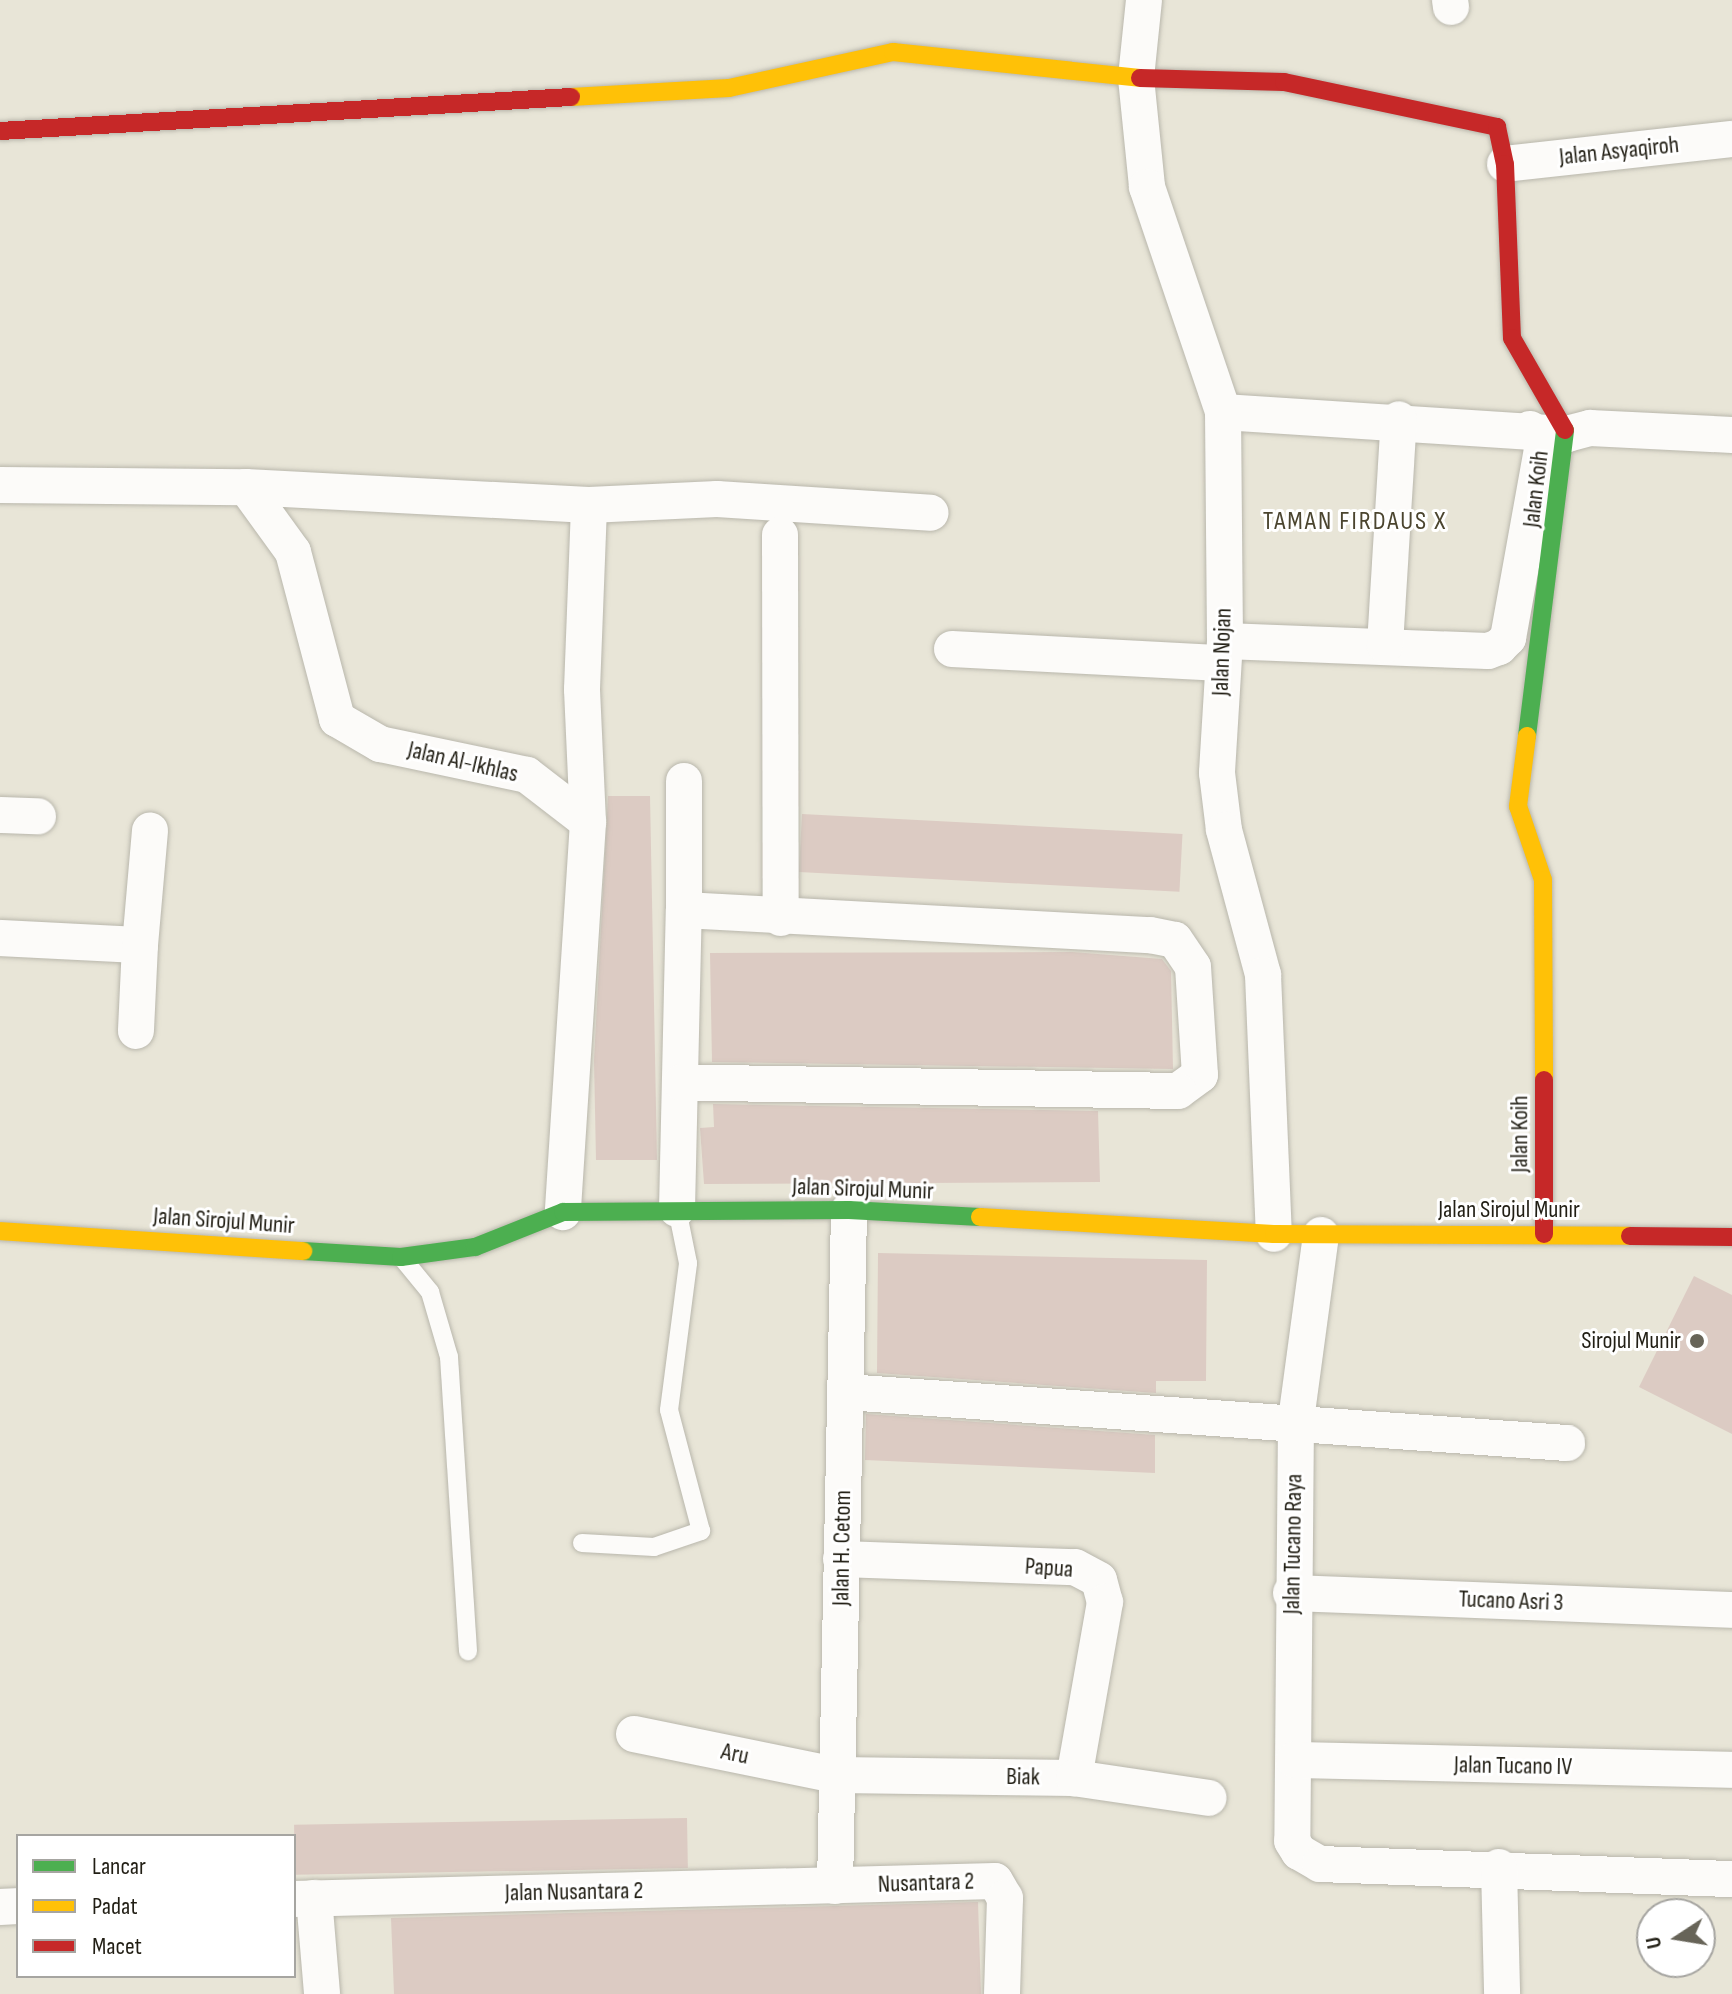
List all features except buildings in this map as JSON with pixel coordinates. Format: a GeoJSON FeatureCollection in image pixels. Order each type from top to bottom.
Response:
{"type":"FeatureCollection","features":[{"type":"Feature","properties":{"kind":"street","name":"Jalan Nojan"},"geometry":{"type":"LineString","coordinates":[[1144,0],[1136,78],[1139,139],[1160,241],[1223,412],[1224,652],[1217,773],[1224,830],[1263,975],[1274,1234]]}},
{"type":"Feature","properties":{"kind":"street"},"geometry":{"type":"LineString","coordinates":[[0,131],[729,88],[893,52],[1136,78]]}},
{"type":"Feature","properties":{"kind":"street","name":"Jalan Koih"},"geometry":{"type":"LineString","coordinates":[[1136,78],[1284,82],[1468,116],[1497,127],[1505,164],[1512,338],[1567,434],[1518,806],[1543,880],[1544,1234]]}},
{"type":"Feature","properties":{"kind":"street","name":"Jalan Asyaqiroh"},"geometry":{"type":"LineString","coordinates":[[1505,164],[1732,139]]}},
{"type":"Feature","properties":{"kind":"street"},"geometry":{"type":"LineString","coordinates":[[1223,412],[1399,419],[1567,434],[1590,428],[1732,435]]}},
{"type":"Feature","properties":{"kind":"street"},"geometry":{"type":"LineString","coordinates":[[1385,645],[1399,419]]}},
{"type":"Feature","properties":{"kind":"street"},"geometry":{"type":"LineString","coordinates":[[952,649],[1224,652],[1385,645],[1488,651],[1508,638],[1543,444],[1530,429]]}},
{"type":"Feature","properties":{"kind":"street"},"geometry":{"type":"LineString","coordinates":[[0,485],[246,487],[589,505],[717,499],[931,513]]}},
{"type":"Feature","properties":{"kind":"street","name":"Jalan Al-Ikhlas"},"geometry":{"type":"LineString","coordinates":[[246,487],[293,552],[337,719],[380,744],[527,775],[588,822]]}},
{"type":"Feature","properties":{"kind":"street"},"geometry":{"type":"LineString","coordinates":[[563,1212],[588,822],[582,689],[589,505]]}},
{"type":"Feature","properties":{"kind":"street"},"geometry":{"type":"LineString","coordinates":[[780,535],[781,918]]}},
{"type":"Feature","properties":{"kind":"street"},"geometry":{"type":"LineString","coordinates":[[677,1209],[684,781]]}},
{"type":"Feature","properties":{"kind":"street"},"geometry":{"type":"LineString","coordinates":[[0,815],[38,816]]}},
{"type":"Feature","properties":{"kind":"street"},"geometry":{"type":"LineString","coordinates":[[136,1031],[150,830]]}},
{"type":"Feature","properties":{"kind":"street"},"geometry":{"type":"LineString","coordinates":[[681,1082],[1178,1091],[1200,1075],[1193,967],[1175,940],[684,910]]}},
{"type":"Feature","properties":{"kind":"street"},"geometry":{"type":"LineString","coordinates":[[0,938],[140,945]]}},
{"type":"Feature","properties":{"kind":"street","name":"Jalan Sirojul Munir"},"geometry":{"type":"LineString","coordinates":[[0,1231],[401,1257],[475,1247],[563,1212],[677,1209],[849,1210],[1274,1234],[1732,1237]]}},
{"type":"Feature","properties":{"kind":"street","name":"Jalan H. Cetom"},"geometry":{"type":"LineString","coordinates":[[835,1886],[849,1210]]}},
{"type":"Feature","properties":{"kind":"street","name":"Jalan Tucano Raya"},"geometry":{"type":"LineString","coordinates":[[1321,1235],[1296,1421],[1291,1593],[1292,1841],[1299,1852],[1320,1864],[1499,1867]]}},
{"type":"Feature","properties":{"kind":"street"},"geometry":{"type":"LineString","coordinates":[[846,1392],[1296,1421],[1567,1443]]}},
{"type":"Feature","properties":{"kind":"street","name":"Papua"},"geometry":{"type":"LineString","coordinates":[[841,1559],[1075,1567],[1099,1580],[1105,1602],[1074,1778]]}},
{"type":"Feature","properties":{"kind":"street","name":"Tucano Asri 3"},"geometry":{"type":"LineString","coordinates":[[1291,1593],[1732,1610]]}},
{"type":"Feature","properties":{"kind":"street","name":"Aru"},"geometry":{"type":"LineString","coordinates":[[634,1734],[836,1775]]}},
{"type":"Feature","properties":{"kind":"street","name":"Jalan Tucano IV"},"geometry":{"type":"LineString","coordinates":[[1294,1760],[1732,1770]]}},
{"type":"Feature","properties":{"kind":"street","name":"Biak"},"geometry":{"type":"LineString","coordinates":[[836,1775],[1074,1778],[1209,1798]]}},
{"type":"Feature","properties":{"kind":"street"},"geometry":{"type":"LineString","coordinates":[[1502,1994],[1499,1867],[1732,1879]]}},
{"type":"Feature","properties":{"kind":"street","name":"Nusantara 2"},"geometry":{"type":"LineString","coordinates":[[835,1886],[1002,1884],[1002,1994]]}},
{"type":"Feature","properties":{"kind":"street","name":"Jalan Nusantara 2"},"geometry":{"type":"LineString","coordinates":[[304,1898],[835,1886]]}},
{"type":"Feature","properties":{"kind":"street"},"geometry":{"type":"LineString","coordinates":[[304,1898],[322,1994]]}},
{"type":"Feature","properties":{"kind":"lane"},"geometry":{"type":"LineString","coordinates":[[582,1543],[654,1547],[701,1531],[669,1410],[688,1263],[677,1209]]}},
{"type":"Feature","properties":{"kind":"lane"},"geometry":{"type":"LineString","coordinates":[[401,1257],[430,1292],[449,1357],[468,1651]]}},
{"type":"Feature","properties":{"kind":"traffic: fast"},"geometry":{"type":"LineString","coordinates":[[1527,736],[1565,430]]}},
{"type":"Feature","properties":{"kind":"traffic: fast"},"geometry":{"type":"LineString","coordinates":[[303,1251],[401,1257],[475,1247],[563,1212],[849,1210],[980,1217]]}},
{"type":"Feature","properties":{"kind":"traffic: slow"},"geometry":{"type":"LineString","coordinates":[[571,97],[729,88],[893,52],[1140,78]]}},
{"type":"Feature","properties":{"kind":"traffic: slow"},"geometry":{"type":"LineString","coordinates":[[1527,736],[1518,806],[1543,880],[1544,1080]]}},
{"type":"Feature","properties":{"kind":"traffic: slow"},"geometry":{"type":"LineString","coordinates":[[980,1217],[1274,1234],[1630,1236]]}},
{"type":"Feature","properties":{"kind":"traffic: slow"},"geometry":{"type":"LineString","coordinates":[[0,1231],[303,1251]]}},
{"type":"Feature","properties":{"kind":"traffic: jam"},"geometry":{"type":"LineString","coordinates":[[1140,78],[1284,82],[1497,127],[1505,164],[1512,338],[1565,430]]}},
{"type":"Feature","properties":{"kind":"traffic: jam"},"geometry":{"type":"LineString","coordinates":[[0,131],[571,97]]}},
{"type":"Feature","properties":{"kind":"traffic: jam"},"geometry":{"type":"LineString","coordinates":[[1544,1080],[1544,1234]]}},
{"type":"Feature","properties":{"kind":"traffic: jam"},"geometry":{"type":"LineString","coordinates":[[1630,1236],[1732,1237]]}},
{"type":"Feature","properties":{"kind":"place","name":"Sirojul Munir"},"geometry":{"type":"Point","coordinates":[1697,1341]}},
{"type":"Feature","properties":{"kind":"district","name":"TAMAN FIRDAUS X"},"geometry":{"type":"Point","coordinates":[1355,522]}}]}
